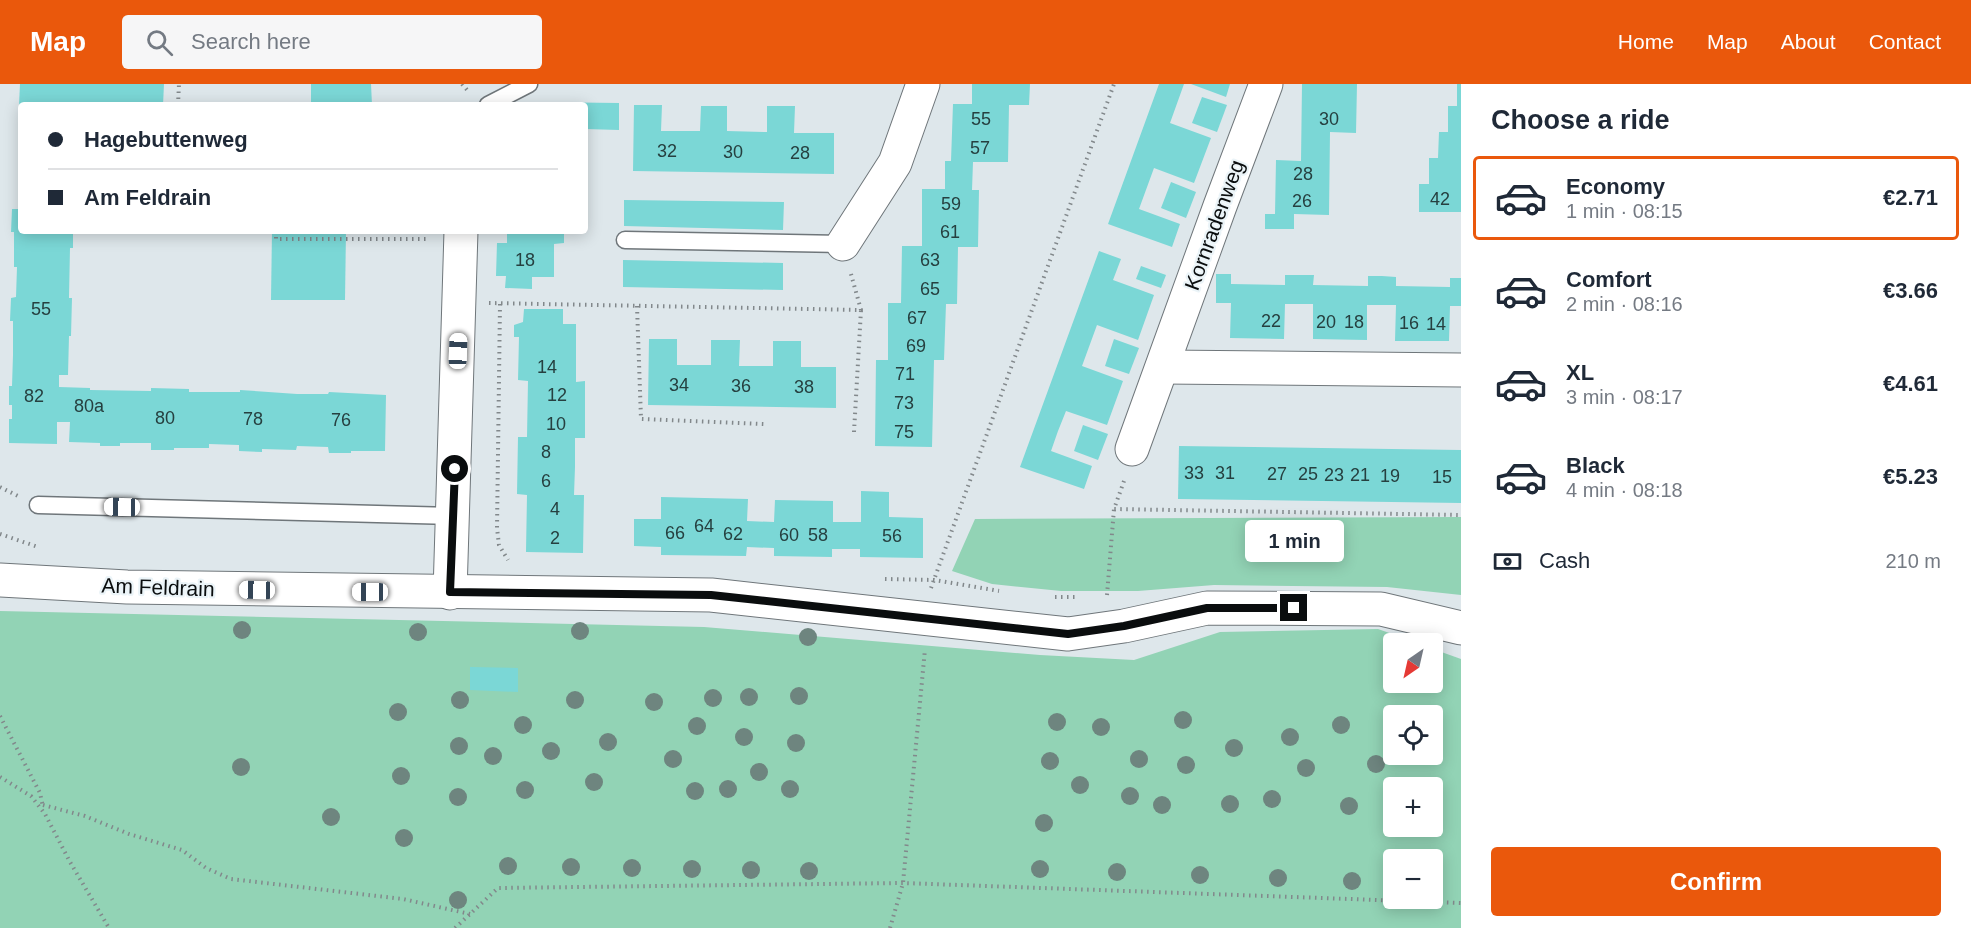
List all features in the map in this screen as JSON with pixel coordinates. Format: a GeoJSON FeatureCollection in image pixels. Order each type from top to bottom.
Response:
{"type":"FeatureCollection","features":[{"type":"Feature","properties":{"kind":"street"},"geometry":{"type":"LineString","coordinates":[[843,244],[895,163],[923,84]]}},
{"type":"Feature","properties":{"kind":"street","name":"Kornradenweg"},"geometry":{"type":"LineString","coordinates":[[1132,449],[1266,84]]}},
{"type":"Feature","properties":{"kind":"street"},"geometry":{"type":"LineString","coordinates":[[450,592],[461,235]]}},
{"type":"Feature","properties":{"kind":"street"},"geometry":{"type":"LineString","coordinates":[[1163,367],[1461,370]]}},
{"type":"Feature","properties":{"kind":"street","name":"Am Feldrain"},"geometry":{"type":"LineString","coordinates":[[0,580],[127,587],[711,595],[1068,634],[1124,626],[1207,608],[1381,609],[1461,628]]}},
{"type":"Feature","properties":{"kind":"lane"},"geometry":{"type":"LineString","coordinates":[[494,102],[529,84]]}},
{"type":"Feature","properties":{"kind":"lane"},"geometry":{"type":"LineString","coordinates":[[625,240],[843,244]]}},
{"type":"Feature","properties":{"kind":"lane"},"geometry":{"type":"LineString","coordinates":[[38,505],[453,516]]}},
{"type":"Feature","properties":{"kind":"path"},"geometry":{"type":"LineString","coordinates":[[178,84],[178,102]]}},
{"type":"Feature","properties":{"kind":"path"},"geometry":{"type":"LineString","coordinates":[[890,928],[903,883],[928,619],[928,596],[1114,84]]}},
{"type":"Feature","properties":{"kind":"path"},"geometry":{"type":"LineString","coordinates":[[276,234],[276,239],[461,235]]}},
{"type":"Feature","properties":{"kind":"path"},"geometry":{"type":"LineString","coordinates":[[843,244],[861,310],[854,432]]}},
{"type":"Feature","properties":{"kind":"path"},"geometry":{"type":"LineString","coordinates":[[460,303],[861,310]]}},
{"type":"Feature","properties":{"kind":"path"},"geometry":{"type":"LineString","coordinates":[[500,304],[497,528],[499,545],[512,563]]}},
{"type":"Feature","properties":{"kind":"path"},"geometry":{"type":"LineString","coordinates":[[637,306],[640,419],[764,424]]}},
{"type":"Feature","properties":{"kind":"path"},"geometry":{"type":"LineString","coordinates":[[1107,598],[1114,509],[1132,449]]}},
{"type":"Feature","properties":{"kind":"path"},"geometry":{"type":"LineString","coordinates":[[1114,509],[1461,515]]}},
{"type":"Feature","properties":{"kind":"path"},"geometry":{"type":"LineString","coordinates":[[0,716],[40,793],[45,814]]}},
{"type":"Feature","properties":{"kind":"path"},"geometry":{"type":"LineString","coordinates":[[0,777],[31,796],[45,814],[107,928]]}},
{"type":"Feature","properties":{"kind":"path"},"geometry":{"type":"LineString","coordinates":[[43,806],[85,816],[129,834],[182,850],[206,868],[231,879],[403,899],[471,914]]}},
{"type":"Feature","properties":{"kind":"path"},"geometry":{"type":"LineString","coordinates":[[455,928],[498,888],[903,883],[1461,903]]}},
{"type":"Feature","properties":{"kind":"green space"},"geometry":{"type":"Polygon","coordinates":[[[1461,517],[1461,595],[1387,587],[1214,585],[1138,591],[1061,591],[992,584],[952,571],[975,519],[1461,517]]]}},
{"type":"Feature","properties":{"kind":"green space"},"geometry":{"type":"Polygon","coordinates":[[[0,611],[704,627],[1040,655],[1134,660],[1220,632],[1378,629],[1389,633],[1383,633],[1383,693],[1443,693],[1443,653],[1461,659],[1461,928],[0,928],[0,611]]]}},
{"type":"Feature","properties":{"kind":"building"},"geometry":{"type":"Polygon","coordinates":[[[20,84],[164,84],[163,102],[19,102],[20,84]]]}},
{"type":"Feature","properties":{"kind":"building"},"geometry":{"type":"Polygon","coordinates":[[[311,84],[371,84],[372,102],[311,102],[311,84]]]}},
{"type":"Feature","properties":{"kind":"building"},"geometry":{"type":"Polygon","coordinates":[[[972,84],[1030,84],[1029,105],[1009,105],[1008,162],[973,162],[972,190],[979,190],[978,247],[958,247],[957,304],[946,304],[944,360],[934,360],[932,447],[875,446],[876,360],[888,360],[888,303],[901,303],[902,246],[922,246],[922,189],[945,189],[945,161],[951,161],[953,104],[972,104],[972,84]]]}},
{"type":"Feature","properties":{"kind":"building"},"geometry":{"type":"Polygon","coordinates":[[[1159,84],[1184,84],[1170,123],[1211,138],[1194,183],[1154,168],[1139,209],[1180,224],[1172,247],[1108,224],[1159,84]]]}},
{"type":"Feature","properties":{"kind":"building"},"geometry":{"type":"Polygon","coordinates":[[[1191,84],[1230,84],[1226,97],[1191,84]]]}},
{"type":"Feature","properties":{"kind":"building"},"geometry":{"type":"Polygon","coordinates":[[[1302,84],[1357,84],[1356,133],[1330,132],[1329,215],[1294,214],[1294,229],[1265,229],[1265,214],[1275,214],[1276,160],[1301,161],[1302,84]]]}},
{"type":"Feature","properties":{"kind":"building"},"geometry":{"type":"Polygon","coordinates":[[[1457,84],[1461,84],[1461,212],[1419,212],[1419,184],[1429,184],[1429,158],[1438,158],[1439,132],[1448,132],[1448,106],[1457,106],[1457,84]]]}},
{"type":"Feature","properties":{"kind":"building"},"geometry":{"type":"Polygon","coordinates":[[[1202,97],[1227,105],[1217,132],[1192,123],[1202,97]]]}},
{"type":"Feature","properties":{"kind":"building"},"geometry":{"type":"Polygon","coordinates":[[[588,103],[619,103],[619,130],[588,129],[588,103]]]}},
{"type":"Feature","properties":{"kind":"building"},"geometry":{"type":"Polygon","coordinates":[[[634,105],[662,105],[661,131],[700,131],[701,106],[727,106],[727,131],[767,132],[767,106],[795,106],[794,133],[834,133],[834,174],[633,171],[634,105]]]}},
{"type":"Feature","properties":{"kind":"building"},"geometry":{"type":"Polygon","coordinates":[[[1171,182],[1196,192],[1186,218],[1161,208],[1171,182]]]}},
{"type":"Feature","properties":{"kind":"building"},"geometry":{"type":"Polygon","coordinates":[[[624,200],[784,202],[783,230],[624,226],[624,200]]]}},
{"type":"Feature","properties":{"kind":"building"},"geometry":{"type":"Polygon","coordinates":[[[12,209],[18,209],[18,234],[73,234],[73,248],[70,248],[69,298],[72,298],[68,375],[59,375],[59,387],[90,388],[90,390],[151,391],[151,388],[189,389],[189,392],[240,392],[240,390],[297,394],[328,394],[329,392],[386,395],[385,451],[329,453],[328,447],[297,446],[296,450],[262,449],[262,452],[239,451],[239,445],[209,444],[209,448],[174,448],[174,450],[151,450],[151,443],[120,443],[120,446],[100,446],[100,443],[69,442],[70,422],[57,422],[57,444],[9,443],[9,419],[12,419],[12,405],[9,405],[9,386],[12,386],[13,355],[13,321],[10,321],[11,298],[16,297],[17,267],[14,267],[12,209]]]}},
{"type":"Feature","properties":{"kind":"building"},"geometry":{"type":"Polygon","coordinates":[[[272,234],[346,234],[345,300],[271,300],[272,234]]]}},
{"type":"Feature","properties":{"kind":"building"},"geometry":{"type":"Polygon","coordinates":[[[507,234],[564,234],[564,243],[554,244],[554,277],[532,277],[532,289],[505,288],[506,276],[496,276],[497,243],[507,243],[507,234]]]}},
{"type":"Feature","properties":{"kind":"building"},"geometry":{"type":"Polygon","coordinates":[[[1099,251],[1121,259],[1113,280],[1154,295],[1138,340],[1097,325],[1082,366],[1123,381],[1107,425],[1066,411],[1058,431],[1051,451],[1092,466],[1084,489],[1020,467],[1099,251]]]}},
{"type":"Feature","properties":{"kind":"building"},"geometry":{"type":"Polygon","coordinates":[[[623,260],[783,263],[783,290],[623,287],[623,260]]]}},
{"type":"Feature","properties":{"kind":"building"},"geometry":{"type":"Polygon","coordinates":[[[1141,266],[1166,275],[1161,288],[1136,279],[1141,266]]]}},
{"type":"Feature","properties":{"kind":"building"},"geometry":{"type":"Polygon","coordinates":[[[1216,274],[1231,274],[1231,284],[1285,285],[1285,275],[1314,275],[1313,285],[1368,286],[1368,276],[1396,277],[1396,286],[1450,287],[1450,278],[1461,278],[1461,306],[1450,306],[1449,341],[1395,341],[1396,305],[1367,305],[1367,340],[1313,339],[1313,304],[1285,304],[1284,339],[1230,338],[1231,303],[1216,303],[1216,274]]]}},
{"type":"Feature","properties":{"kind":"building"},"geometry":{"type":"Polygon","coordinates":[[[524,309],[563,309],[563,324],[576,324],[576,382],[585,381],[585,438],[575,438],[574,495],[584,495],[583,553],[526,552],[527,495],[517,494],[518,437],[527,437],[528,381],[518,380],[519,337],[514,337],[514,325],[523,322],[524,309]]]}},
{"type":"Feature","properties":{"kind":"building"},"geometry":{"type":"Polygon","coordinates":[[[649,339],[677,339],[677,365],[711,365],[711,340],[740,340],[739,366],[773,366],[773,341],[801,341],[801,367],[836,367],[836,408],[648,405],[649,339]]]}},
{"type":"Feature","properties":{"kind":"building"},"geometry":{"type":"Polygon","coordinates":[[[1114,339],[1139,348],[1129,374],[1105,366],[1114,339]]]}},
{"type":"Feature","properties":{"kind":"building"},"geometry":{"type":"Polygon","coordinates":[[[1083,425],[1108,434],[1098,460],[1074,451],[1083,425]]]}},
{"type":"Feature","properties":{"kind":"building"},"geometry":{"type":"Polygon","coordinates":[[[1179,446],[1461,450],[1461,503],[1178,499],[1179,446]]]}},
{"type":"Feature","properties":{"kind":"building"},"geometry":{"type":"Polygon","coordinates":[[[861,491],[889,492],[889,517],[923,518],[923,558],[860,557],[860,549],[832,549],[832,557],[774,556],[774,548],[747,547],[746,556],[661,555],[661,547],[634,546],[634,519],[661,519],[661,497],[748,499],[747,521],[774,522],[775,500],[833,501],[833,522],[861,522],[861,491]]]}},
{"type":"Feature","properties":{"kind":"building"},"geometry":{"type":"Polygon","coordinates":[[[470,667],[518,668],[518,692],[470,690],[470,667]]]}},
{"type":"Feature","properties":{"kind":"route"},"geometry":{"type":"LineString","coordinates":[[455,469],[450,592],[711,595],[1068,634],[1124,626],[1207,608],[1294,608]]}}]}
